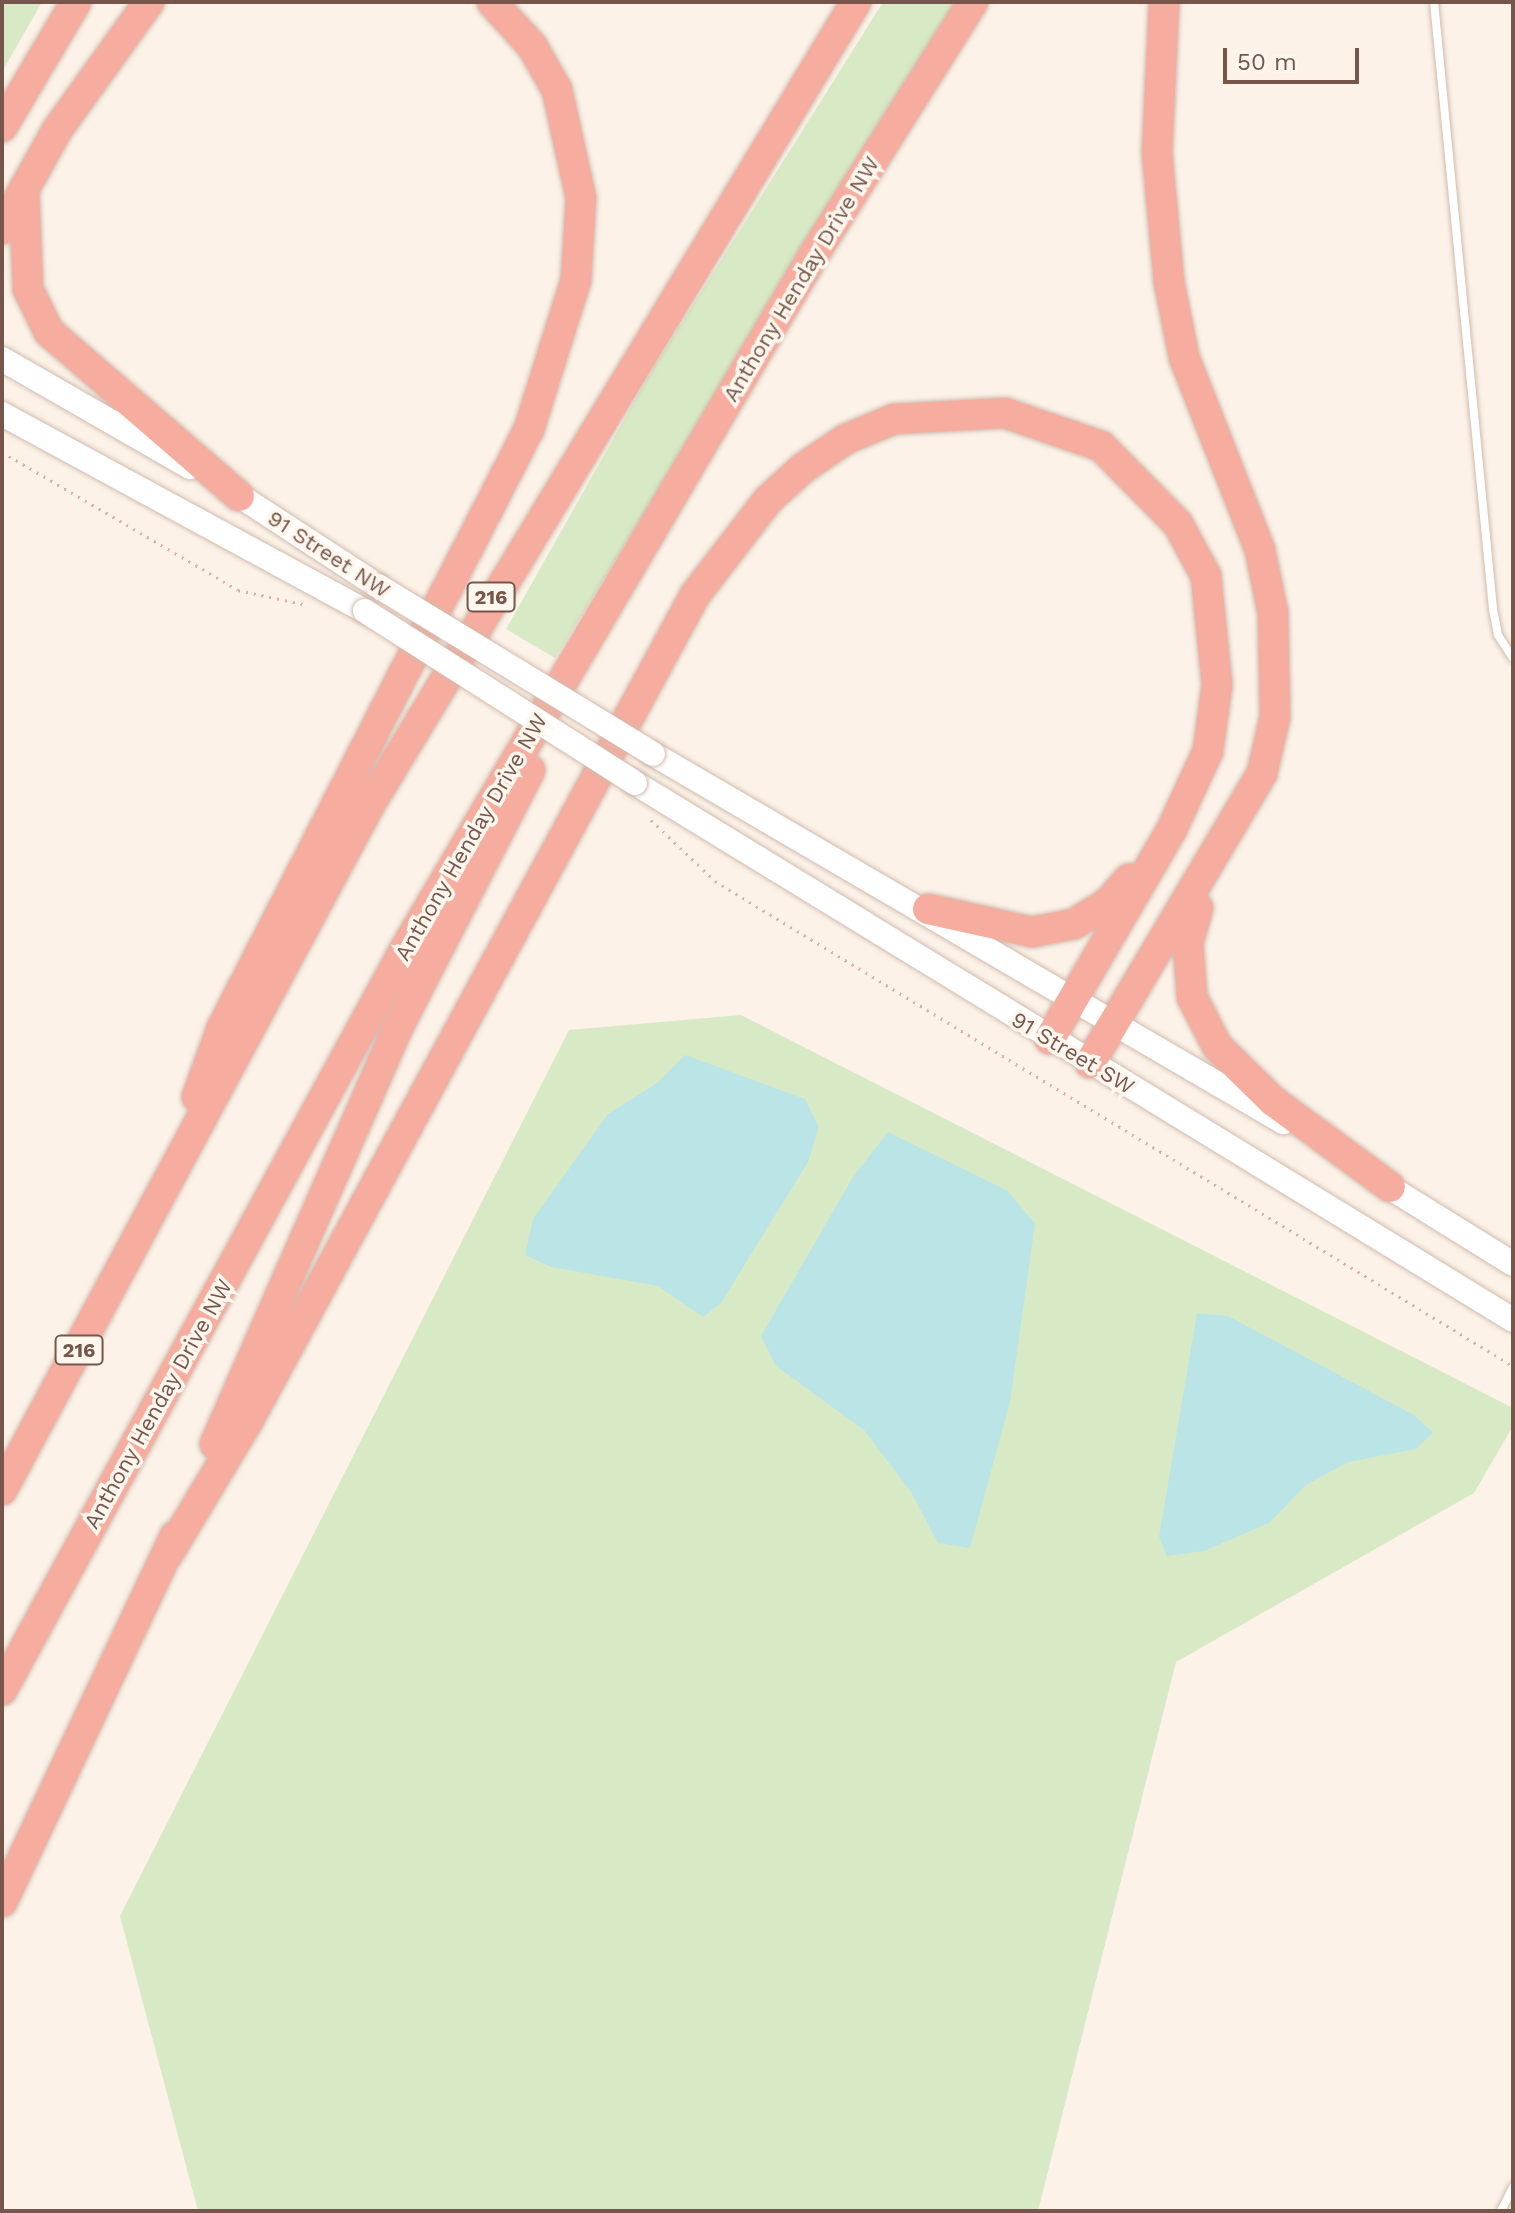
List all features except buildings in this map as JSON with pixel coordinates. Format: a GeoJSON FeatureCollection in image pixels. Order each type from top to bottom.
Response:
{"type":"FeatureCollection","features":[{"type":"Feature","properties":{"kind":"highway"},"geometry":{"type":"LineString","coordinates":[[5,119],[76,2]]}},
{"type":"Feature","properties":{"kind":"highway"},"geometry":{"type":"LineString","coordinates":[[2,229],[24,189],[149,2]]}},
{"type":"Feature","properties":{"kind":"highway"},"geometry":{"type":"LineString","coordinates":[[155,1209],[222,1028],[471,549],[556,353],[576,280],[581,198],[574,148],[557,90],[532,46],[492,2]]}},
{"type":"Feature","properties":{"kind":"highway","name":"216"},"geometry":{"type":"LineString","coordinates":[[2,1490],[369,806],[856,2]]}},
{"type":"Feature","properties":{"kind":"highway","name":"Anthony Henday Drive NW"},"geometry":{"type":"LineString","coordinates":[[2,1690],[405,949],[588,632],[973,2]]}},
{"type":"Feature","properties":{"kind":"highway"},"geometry":{"type":"LineString","coordinates":[[1090,1063],[1227,837],[1262,773],[1277,664],[1260,550],[1184,357],[1169,282],[1157,153],[1164,2]]}},
{"type":"Feature","properties":{"kind":"highway"},"geometry":{"type":"LineString","coordinates":[[24,189],[28,289],[49,332],[239,496]]}},
{"type":"Feature","properties":{"kind":"highway"},"geometry":{"type":"LineString","coordinates":[[168,1554],[248,1421],[695,595],[768,500],[803,468],[846,439],[894,419],[1005,413],[1101,446],[1147,486],[1206,576],[1216,628],[1208,751],[1172,829],[1050,1039]]}},
{"type":"Feature","properties":{"kind":"highway"},"geometry":{"type":"LineString","coordinates":[[2,1902],[168,1554],[371,1087],[520,793],[588,632]]}},
{"type":"Feature","properties":{"kind":"highway"},"geometry":{"type":"LineString","coordinates":[[928,909],[1032,932],[1074,924],[1108,903],[1172,829]]}},
{"type":"Feature","properties":{"kind":"highway"},"geometry":{"type":"LineString","coordinates":[[1227,837],[1188,944],[1192,997],[1217,1046],[1273,1101],[1390,1187]]}},
{"type":"Feature","properties":{"kind":"main road","name":"91 Street NW"},"geometry":{"type":"LineString","coordinates":[[2,359],[239,496],[378,586],[653,754],[928,909]]}},
{"type":"Feature","properties":{"kind":"main road","name":"91 Street NW"},"geometry":{"type":"LineString","coordinates":[[2,414],[365,611],[635,783]]}},
{"type":"Feature","properties":{"kind":"main road","name":"91 Street SW"},"geometry":{"type":"LineString","coordinates":[[635,783],[1513,1320]]}},
{"type":"Feature","properties":{"kind":"main road"},"geometry":{"type":"LineString","coordinates":[[928,909],[1513,1264]]}},
{"type":"Feature","properties":{"kind":"lane"},"geometry":{"type":"LineString","coordinates":[[1434,2],[1493,609],[1498,635],[1513,658]]}},
{"type":"Feature","properties":{"kind":"lane"},"geometry":{"type":"LineString","coordinates":[[1501,2211],[1513,2187]]}},
{"type":"Feature","properties":{"kind":"path"},"geometry":{"type":"LineString","coordinates":[[2,452],[238,590],[316,607]]}},
{"type":"Feature","properties":{"kind":"path"},"geometry":{"type":"LineString","coordinates":[[644,815],[715,881],[1513,1366]]}},
{"type":"Feature","properties":{"kind":"green space"},"geometry":{"type":"Polygon","coordinates":[[[2,2],[42,2],[2,72],[2,2]]]}},
{"type":"Feature","properties":{"kind":"green space"},"geometry":{"type":"Polygon","coordinates":[[[883,2],[959,2],[555,658],[506,629],[651,372],[883,2]]]}},
{"type":"Feature","properties":{"kind":"green space"},"geometry":{"type":"Polygon","coordinates":[[[741,1015],[1513,1408],[1513,1426],[1474,1493],[1176,1662],[1038,2211],[198,2211],[120,1916],[569,1030],[741,1015]]]}},
{"type":"Feature","properties":{"kind":"water"},"geometry":{"type":"Polygon","coordinates":[[[685,1055],[805,1099],[819,1127],[808,1162],[721,1303],[703,1317],[658,1286],[551,1267],[525,1255],[533,1219],[608,1114],[657,1083],[685,1055]]]}},
{"type":"Feature","properties":{"kind":"water"},"geometry":{"type":"Polygon","coordinates":[[[888,1132],[1008,1191],[1035,1224],[1010,1402],[970,1548],[938,1543],[911,1492],[864,1430],[776,1366],[761,1336],[853,1177],[888,1132]]]}},
{"type":"Feature","properties":{"kind":"water"},"geometry":{"type":"Polygon","coordinates":[[[1197,1313],[1228,1316],[1414,1415],[1433,1433],[1416,1449],[1348,1462],[1306,1485],[1269,1523],[1204,1551],[1167,1556],[1159,1537],[1197,1313]]]}}]}
